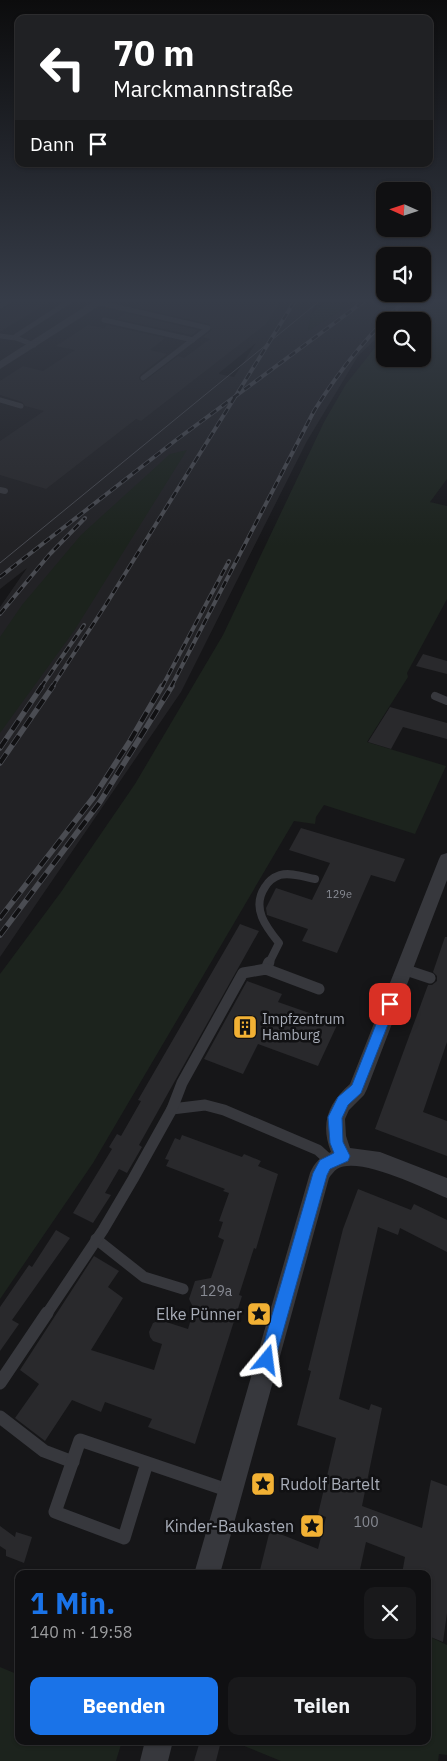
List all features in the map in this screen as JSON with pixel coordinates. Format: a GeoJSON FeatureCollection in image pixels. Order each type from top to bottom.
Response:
{"type":"FeatureCollection","features":[{"type":"Feature","properties":{"kind":"street"},"geometry":{"type":"LineString","coordinates":[[336,1159],[335,1117],[343,1101],[357,1089],[447,859]]}},
{"type":"Feature","properties":{"kind":"street"},"geometry":{"type":"LineString","coordinates":[[208,1570],[320,1173],[325,1164],[336,1159],[373,1160],[447,1188]]}},
{"type":"Feature","properties":{"kind":"street"},"geometry":{"type":"LineString","coordinates":[[154,1761],[158,1745]]}},
{"type":"Feature","properties":{"kind":"lane"},"geometry":{"type":"LineString","coordinates":[[0,400],[21,406]]}},
{"type":"Feature","properties":{"kind":"lane"},"geometry":{"type":"LineString","coordinates":[[434,696],[447,701]]}},
{"type":"Feature","properties":{"kind":"lane"},"geometry":{"type":"LineString","coordinates":[[266,969],[279,943],[261,918],[258,909],[262,891],[269,882],[282,875],[315,879]]}},
{"type":"Feature","properties":{"kind":"lane"},"geometry":{"type":"LineString","coordinates":[[0,1383],[134,1179],[172,1109],[182,1083],[243,973],[266,969],[319,989]]}},
{"type":"Feature","properties":{"kind":"lane"},"geometry":{"type":"LineString","coordinates":[[403,970],[430,978]]}},
{"type":"Feature","properties":{"kind":"lane"},"geometry":{"type":"LineString","coordinates":[[172,1109],[205,1105],[224,1110],[336,1159]]}},
{"type":"Feature","properties":{"kind":"lane"},"geometry":{"type":"LineString","coordinates":[[96,1239],[144,1277],[183,1290]]}},
{"type":"Feature","properties":{"kind":"lane"},"geometry":{"type":"LineString","coordinates":[[0,1418],[44,1451],[73,1462]]}},
{"type":"Feature","properties":{"kind":"lane"},"geometry":{"type":"LineString","coordinates":[[147,1463],[124,1538],[55,1512],[80,1440],[147,1463],[230,1492]]}},
{"type":"Feature","properties":{"kind":"shaded area"},"geometry":{"type":"Polygon","coordinates":[[[0,381],[343,381],[307,441],[181,692],[0,957],[0,607],[27,568],[0,589],[0,381]]]}},
{"type":"Feature","properties":{"kind":"shaded area"},"geometry":{"type":"Polygon","coordinates":[[[348,381],[447,381],[447,479],[430,502],[447,506],[447,599],[407,673],[408,677],[367,742],[446,766],[415,834],[324,805],[316,817],[315,824],[294,821],[93,1163],[0,1299],[0,974],[61,892],[135,784],[223,635],[324,422],[348,381]]]}},
{"type":"Feature","properties":{"kind":"shaded area"},"geometry":{"type":"Polygon","coordinates":[[[187,450],[74,631],[0,733],[0,637],[22,605],[81,535],[170,454],[187,450]]]}},
{"type":"Feature","properties":{"kind":"shaded area"},"geometry":{"type":"Polygon","coordinates":[[[431,1637],[447,1645],[447,1755],[439,1754],[438,1761],[281,1761],[242,1745],[431,1745],[431,1637]]]}},
{"type":"Feature","properties":{"kind":"shaded area"},"geometry":{"type":"Polygon","coordinates":[[[0,1667],[15,1673],[15,1745],[121,1745],[116,1761],[0,1761],[0,1667]]]}},
{"type":"Feature","properties":{"kind":"building"},"geometry":{"type":"Polygon","coordinates":[[[0,381],[192,381],[141,421],[136,419],[46,489],[0,475],[0,441],[44,411],[25,406],[22,402],[0,395],[0,381]]]}},
{"type":"Feature","properties":{"kind":"building"},"geometry":{"type":"Polygon","coordinates":[[[423,654],[447,661],[447,674],[416,666],[423,654]]]}},
{"type":"Feature","properties":{"kind":"building"},"geometry":{"type":"Polygon","coordinates":[[[390,707],[447,723],[447,739],[403,727],[391,749],[368,742],[390,707]]]}},
{"type":"Feature","properties":{"kind":"building"},"geometry":{"type":"Polygon","coordinates":[[[301,828],[405,859],[395,882],[371,875],[337,953],[302,941],[308,929],[267,915],[266,908],[276,888],[312,900],[330,863],[289,850],[301,828]]]}},
{"type":"Feature","properties":{"kind":"building"},"geometry":{"type":"Polygon","coordinates":[[[240,924],[259,931],[139,1145],[142,1147],[127,1173],[119,1169],[105,1193],[111,1195],[93,1223],[73,1213],[112,1149],[109,1147],[117,1134],[121,1136],[141,1101],[138,1100],[240,924]]]}},
{"type":"Feature","properties":{"kind":"building"},"geometry":{"type":"Polygon","coordinates":[[[445,937],[447,937],[447,1042],[423,1112],[447,1121],[447,1156],[375,1129],[428,985],[432,985],[437,981],[437,976],[433,972],[445,937]]]}},
{"type":"Feature","properties":{"kind":"building"},"geometry":{"type":"Polygon","coordinates":[[[247,981],[282,994],[278,1002],[338,1023],[318,1066],[258,1044],[243,1074],[204,1059],[247,981]]]}},
{"type":"Feature","properties":{"kind":"building"},"geometry":{"type":"Polygon","coordinates":[[[182,1135],[242,1157],[244,1154],[261,1161],[258,1166],[278,1174],[256,1249],[254,1248],[239,1295],[242,1296],[195,1444],[148,1427],[152,1419],[105,1402],[101,1412],[72,1400],[45,1441],[15,1418],[39,1384],[20,1370],[94,1256],[119,1271],[108,1287],[123,1298],[91,1350],[154,1370],[162,1344],[153,1341],[150,1337],[149,1332],[153,1323],[160,1320],[188,1329],[194,1309],[189,1299],[195,1281],[211,1278],[224,1240],[218,1237],[223,1222],[219,1221],[229,1193],[223,1191],[225,1189],[166,1166],[169,1160],[165,1159],[175,1138],[180,1140],[182,1135]]]}},
{"type":"Feature","properties":{"kind":"building"},"geometry":{"type":"Polygon","coordinates":[[[358,1189],[411,1210],[414,1204],[447,1220],[447,1252],[400,1228],[398,1235],[378,1227],[339,1399],[369,1410],[371,1404],[382,1408],[362,1506],[422,1528],[431,1480],[447,1486],[447,1613],[443,1642],[431,1637],[431,1570],[403,1570],[405,1557],[366,1542],[360,1570],[260,1570],[270,1530],[318,1549],[326,1517],[318,1514],[336,1438],[297,1425],[311,1371],[308,1370],[343,1229],[358,1189]]]}},
{"type":"Feature","properties":{"kind":"building"},"geometry":{"type":"Polygon","coordinates":[[[56,1230],[70,1238],[12,1320],[19,1324],[0,1351],[0,1307],[29,1265],[32,1267],[56,1230]]]}},
{"type":"Feature","properties":{"kind":"building"},"geometry":{"type":"Polygon","coordinates":[[[0,1526],[15,1537],[16,1532],[32,1537],[24,1563],[6,1556],[6,1550],[0,1546],[0,1526]]]}},
{"type":"Feature","properties":{"kind":"building"},"geometry":{"type":"Polygon","coordinates":[[[199,1745],[220,1745],[216,1761],[194,1761],[199,1745]]]}},
{"type":"Feature","properties":{"kind":"tram line"},"geometry":{"type":"LineString","coordinates":[[0,563],[222,381]]}},
{"type":"Feature","properties":{"kind":"railway"},"geometry":{"type":"LineString","coordinates":[[236,396],[245,381]]}},
{"type":"Feature","properties":{"kind":"railway"},"geometry":{"type":"LineString","coordinates":[[236,396],[256,381]]}},
{"type":"Feature","properties":{"kind":"railway"},"geometry":{"type":"LineString","coordinates":[[171,687],[314,411],[333,381]]}},
{"type":"Feature","properties":{"kind":"railway"},"geometry":{"type":"LineString","coordinates":[[0,577],[236,396]]}},
{"type":"Feature","properties":{"kind":"railway"},"geometry":{"type":"LineString","coordinates":[[52,687],[105,606],[236,396]]}},
{"type":"Feature","properties":{"kind":"railway"},"geometry":{"type":"LineString","coordinates":[[0,614],[49,555],[85,518]]}},
{"type":"Feature","properties":{"kind":"railway"},"geometry":{"type":"LineString","coordinates":[[162,687],[229,561]]}},
{"type":"Feature","properties":{"kind":"railway"},"geometry":{"type":"LineString","coordinates":[[41,687],[84,625]]}},
{"type":"Feature","properties":{"kind":"railway"},"geometry":{"type":"LineString","coordinates":[[0,748],[42,686]]}},
{"type":"Feature","properties":{"kind":"railway"},"geometry":{"type":"LineString","coordinates":[[0,763],[53,686]]}},
{"type":"Feature","properties":{"kind":"railway"},"geometry":{"type":"LineString","coordinates":[[0,918],[93,798],[130,741],[162,686]]}},
{"type":"Feature","properties":{"kind":"railway"},"geometry":{"type":"LineString","coordinates":[[0,935],[100,802],[172,686]]}},
{"type":"Feature","properties":{"kind":"place","name":"Impfzentrum Hamburg"},"geometry":{"type":"Point","coordinates":[245,1027]}},
{"type":"Feature","properties":{"kind":"place","name":"Elke Pünner"},"geometry":{"type":"Point","coordinates":[259,1314]}},
{"type":"Feature","properties":{"kind":"place","name":"Rudolf Bartelt"},"geometry":{"type":"Point","coordinates":[263,1484]}},
{"type":"Feature","properties":{"kind":"place","name":"Kinder-Baukasten"},"geometry":{"type":"Point","coordinates":[312,1526]}},
{"type":"Feature","properties":{"kind":"route"},"geometry":{"type":"LineString","coordinates":[[267,1360],[320,1173],[325,1164],[343,1156],[336,1143],[334,1125],[338,1108],[357,1089],[390,1004]]}}]}
